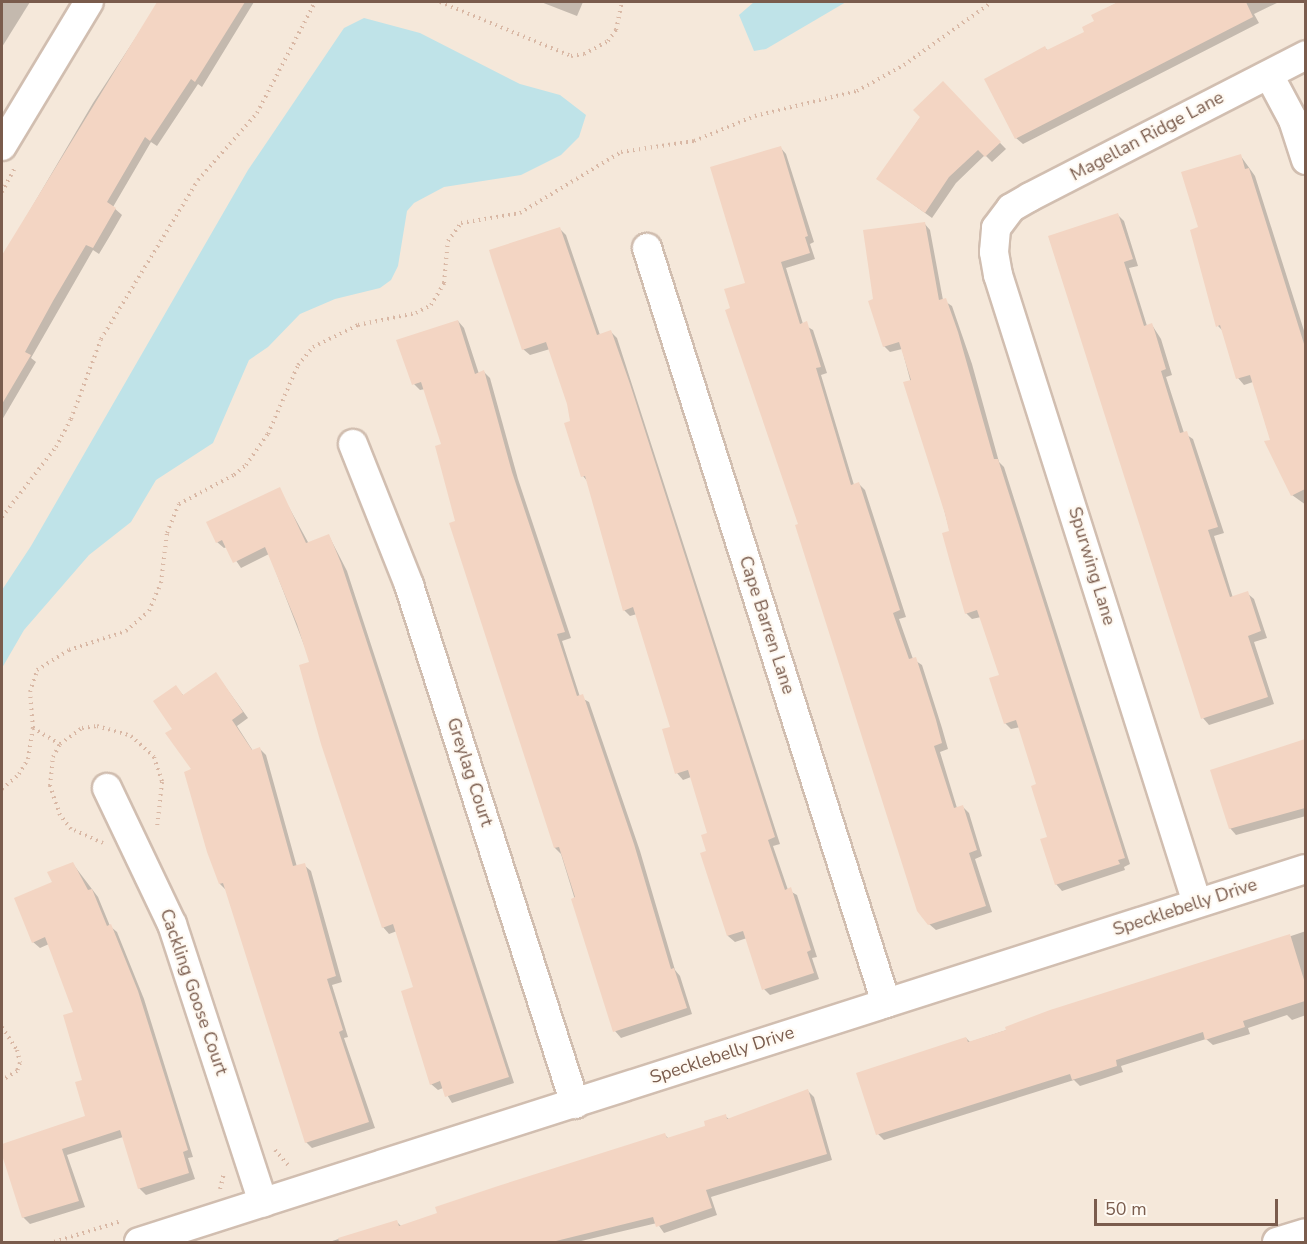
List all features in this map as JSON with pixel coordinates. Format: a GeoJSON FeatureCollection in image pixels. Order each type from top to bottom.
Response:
{"type":"FeatureCollection","features":[{"type":"Feature","properties":{"kind":"street"},"geometry":{"type":"LineString","coordinates":[[2,146],[89,2]]}},
{"type":"Feature","properties":{"kind":"street","name":"Magellan Ridge Lane"},"geometry":{"type":"LineString","coordinates":[[996,228],[1011,208],[1030,197],[1305,55]]}},
{"type":"Feature","properties":{"kind":"street"},"geometry":{"type":"LineString","coordinates":[[1269,75],[1293,120],[1305,160]]}},
{"type":"Feature","properties":{"kind":"street","name":"Spurwing Lane"},"geometry":{"type":"LineString","coordinates":[[996,228],[994,252],[998,275],[1197,903]]}},
{"type":"Feature","properties":{"kind":"street","name":"Cape Barren Lane"},"geometry":{"type":"LineString","coordinates":[[647,248],[886,1003]]}},
{"type":"Feature","properties":{"kind":"street","name":"Greylag Court"},"geometry":{"type":"LineString","coordinates":[[353,444],[412,596],[575,1104]]}},
{"type":"Feature","properties":{"kind":"street","name":"Cackling Goose Court"},"geometry":{"type":"LineString","coordinates":[[107,788],[172,924],[263,1203]]}},
{"type":"Feature","properties":{"kind":"street","name":"Specklebelly Drive"},"geometry":{"type":"LineString","coordinates":[[140,1242],[1305,869]]}},
{"type":"Feature","properties":{"kind":"street"},"geometry":{"type":"LineString","coordinates":[[1277,1242],[1305,1233]]}},
{"type":"Feature","properties":{"kind":"path"},"geometry":{"type":"LineString","coordinates":[[2,517],[56,447],[74,414],[101,339],[198,180],[257,113],[315,2]]}},
{"type":"Feature","properties":{"kind":"path"},"geometry":{"type":"LineString","coordinates":[[440,2],[571,56],[584,54],[608,40],[616,30],[622,2]]}},
{"type":"Feature","properties":{"kind":"path"},"geometry":{"type":"LineString","coordinates":[[2,789],[19,774],[28,759],[33,728],[30,692],[37,670],[69,650],[116,637],[140,620],[156,598],[167,534],[179,504],[204,488],[234,475],[246,465],[268,434],[298,365],[313,347],[358,325],[416,313],[432,305],[444,283],[448,241],[461,223],[520,213],[621,152],[694,141],[755,116],[850,94],[904,65],[992,2]]}},
{"type":"Feature","properties":{"kind":"path"},"geometry":{"type":"LineString","coordinates":[[33,728],[60,744]]}},
{"type":"Feature","properties":{"kind":"path"},"geometry":{"type":"LineString","coordinates":[[2,1028],[17,1050],[20,1063],[18,1071],[2,1080]]}},
{"type":"Feature","properties":{"kind":"shaded area"},"geometry":{"type":"Polygon","coordinates":[[[2,2],[1305,2],[1305,1242],[2,1242],[2,2]]]}},
{"type":"Feature","properties":{"kind":"water"},"geometry":{"type":"Polygon","coordinates":[[[754,2],[846,2],[766,49],[754,51],[739,15],[754,2]]]}},
{"type":"Feature","properties":{"kind":"water"},"geometry":{"type":"Polygon","coordinates":[[[364,18],[420,33],[520,84],[560,95],[586,115],[579,137],[561,155],[521,175],[444,187],[414,203],[407,211],[398,266],[391,280],[380,288],[335,299],[300,314],[268,347],[249,360],[213,443],[156,480],[131,522],[89,555],[24,630],[2,668],[2,590],[31,546],[248,170],[344,28],[364,18]]]}},
{"type":"Feature","properties":{"kind":"building"},"geometry":{"type":"Polygon","coordinates":[[[157,2],[245,2],[195,82],[191,79],[150,141],[145,137],[107,202],[116,208],[93,248],[86,245],[53,301],[25,352],[31,355],[2,404],[2,255],[157,2]]]}},
{"type":"Feature","properties":{"kind":"building"},"geometry":{"type":"Polygon","coordinates":[[[1118,2],[1246,2],[1253,17],[1015,139],[984,79],[1045,46],[1047,50],[1084,32],[1082,27],[1094,21],[1091,15],[1118,2]]]}},
{"type":"Feature","properties":{"kind":"building"},"geometry":{"type":"Polygon","coordinates":[[[943,81],[1001,142],[985,157],[978,150],[949,177],[925,213],[876,179],[920,117],[913,110],[943,81]]]}},
{"type":"Feature","properties":{"kind":"building"},"geometry":{"type":"Polygon","coordinates":[[[781,146],[808,236],[805,237],[810,253],[781,262],[800,324],[807,321],[821,367],[816,368],[851,485],[859,482],[900,610],[893,613],[909,659],[916,657],[936,720],[942,743],[934,746],[954,808],[963,805],[977,850],[969,853],[986,906],[928,925],[917,911],[795,525],[798,524],[725,310],[730,308],[724,289],[745,283],[710,167],[781,146]]]}},
{"type":"Feature","properties":{"kind":"building"},"geometry":{"type":"Polygon","coordinates":[[[1241,154],[1245,169],[1249,168],[1305,347],[1305,489],[1291,496],[1264,441],[1270,440],[1250,375],[1236,379],[1220,325],[1216,327],[1190,230],[1198,227],[1181,172],[1241,154]]]}},
{"type":"Feature","properties":{"kind":"building"},"geometry":{"type":"Polygon","coordinates":[[[1118,213],[1133,259],[1124,262],[1144,326],[1152,323],[1166,369],[1161,371],[1180,433],[1187,431],[1218,527],[1208,530],[1230,597],[1248,591],[1261,631],[1248,636],[1268,697],[1201,719],[1048,236],[1118,213]]]}},
{"type":"Feature","properties":{"kind":"building"},"geometry":{"type":"Polygon","coordinates":[[[925,222],[939,300],[946,298],[958,332],[994,459],[998,459],[1125,858],[1118,860],[1120,864],[1055,885],[1040,839],[1047,837],[1031,786],[1036,784],[1016,720],[1004,724],[989,678],[999,675],[977,610],[965,614],[953,573],[942,533],[949,531],[903,382],[911,380],[899,342],[883,347],[868,301],[873,299],[863,230],[925,222]]]}},
{"type":"Feature","properties":{"kind":"building"},"geometry":{"type":"Polygon","coordinates":[[[560,227],[597,335],[611,330],[630,384],[775,837],[768,840],[785,890],[791,887],[811,950],[807,952],[814,973],[762,990],[743,931],[727,936],[700,853],[706,851],[701,835],[707,833],[688,770],[675,774],[662,729],[670,727],[633,607],[623,611],[585,476],[581,477],[564,423],[570,421],[567,404],[546,342],[522,350],[489,250],[560,227]]]}},
{"type":"Feature","properties":{"kind":"building"},"geometry":{"type":"Polygon","coordinates":[[[458,320],[475,374],[484,370],[512,472],[565,632],[557,634],[577,696],[583,694],[634,844],[671,969],[674,968],[687,1008],[613,1032],[571,899],[575,897],[559,847],[554,848],[449,523],[455,521],[435,446],[441,444],[421,382],[412,385],[396,340],[458,320]]]}},
{"type":"Feature","properties":{"kind":"building"},"geometry":{"type":"Polygon","coordinates":[[[280,487],[306,543],[329,534],[341,563],[509,1077],[445,1097],[440,1081],[430,1085],[401,991],[413,987],[393,924],[382,928],[321,744],[299,665],[309,662],[297,624],[265,547],[233,563],[222,540],[216,543],[206,522],[280,487]]]}},
{"type":"Feature","properties":{"kind":"building"},"geometry":{"type":"Polygon","coordinates":[[[216,672],[243,712],[232,720],[252,750],[260,747],[293,866],[305,863],[336,976],[327,979],[343,1030],[339,1032],[369,1122],[305,1143],[223,883],[219,884],[207,852],[184,772],[191,769],[165,733],[172,729],[153,701],[176,685],[183,695],[216,672]]]}},
{"type":"Feature","properties":{"kind":"building"},"geometry":{"type":"Polygon","coordinates":[[[1305,739],[1305,808],[1229,829],[1210,770],[1305,739]]]}},
{"type":"Feature","properties":{"kind":"building"},"geometry":{"type":"Polygon","coordinates":[[[73,862],[88,890],[92,889],[107,926],[111,924],[138,991],[188,1150],[183,1152],[189,1173],[138,1189],[120,1130],[62,1149],[79,1201],[22,1218],[2,1155],[2,1144],[85,1116],[75,1082],[82,1080],[63,1015],[73,1012],[45,937],[32,943],[14,898],[52,882],[47,872],[73,862]]]}},
{"type":"Feature","properties":{"kind":"building"},"geometry":{"type":"Polygon","coordinates":[[[1290,934],[1305,983],[1305,1001],[1243,1021],[1245,1027],[1205,1040],[1203,1032],[1116,1060],[1117,1066],[1095,1073],[1072,1080],[1070,1074],[876,1135],[856,1073],[966,1037],[968,1042],[1006,1030],[1005,1027],[1050,1010],[1290,934]]]}},
{"type":"Feature","properties":{"kind":"building"},"geometry":{"type":"Polygon","coordinates":[[[808,1089],[827,1154],[706,1190],[712,1208],[656,1227],[653,1217],[552,1242],[339,1242],[338,1238],[397,1220],[399,1226],[437,1213],[435,1207],[665,1133],[667,1138],[705,1126],[704,1121],[726,1114],[727,1119],[808,1089]]]}}]}
